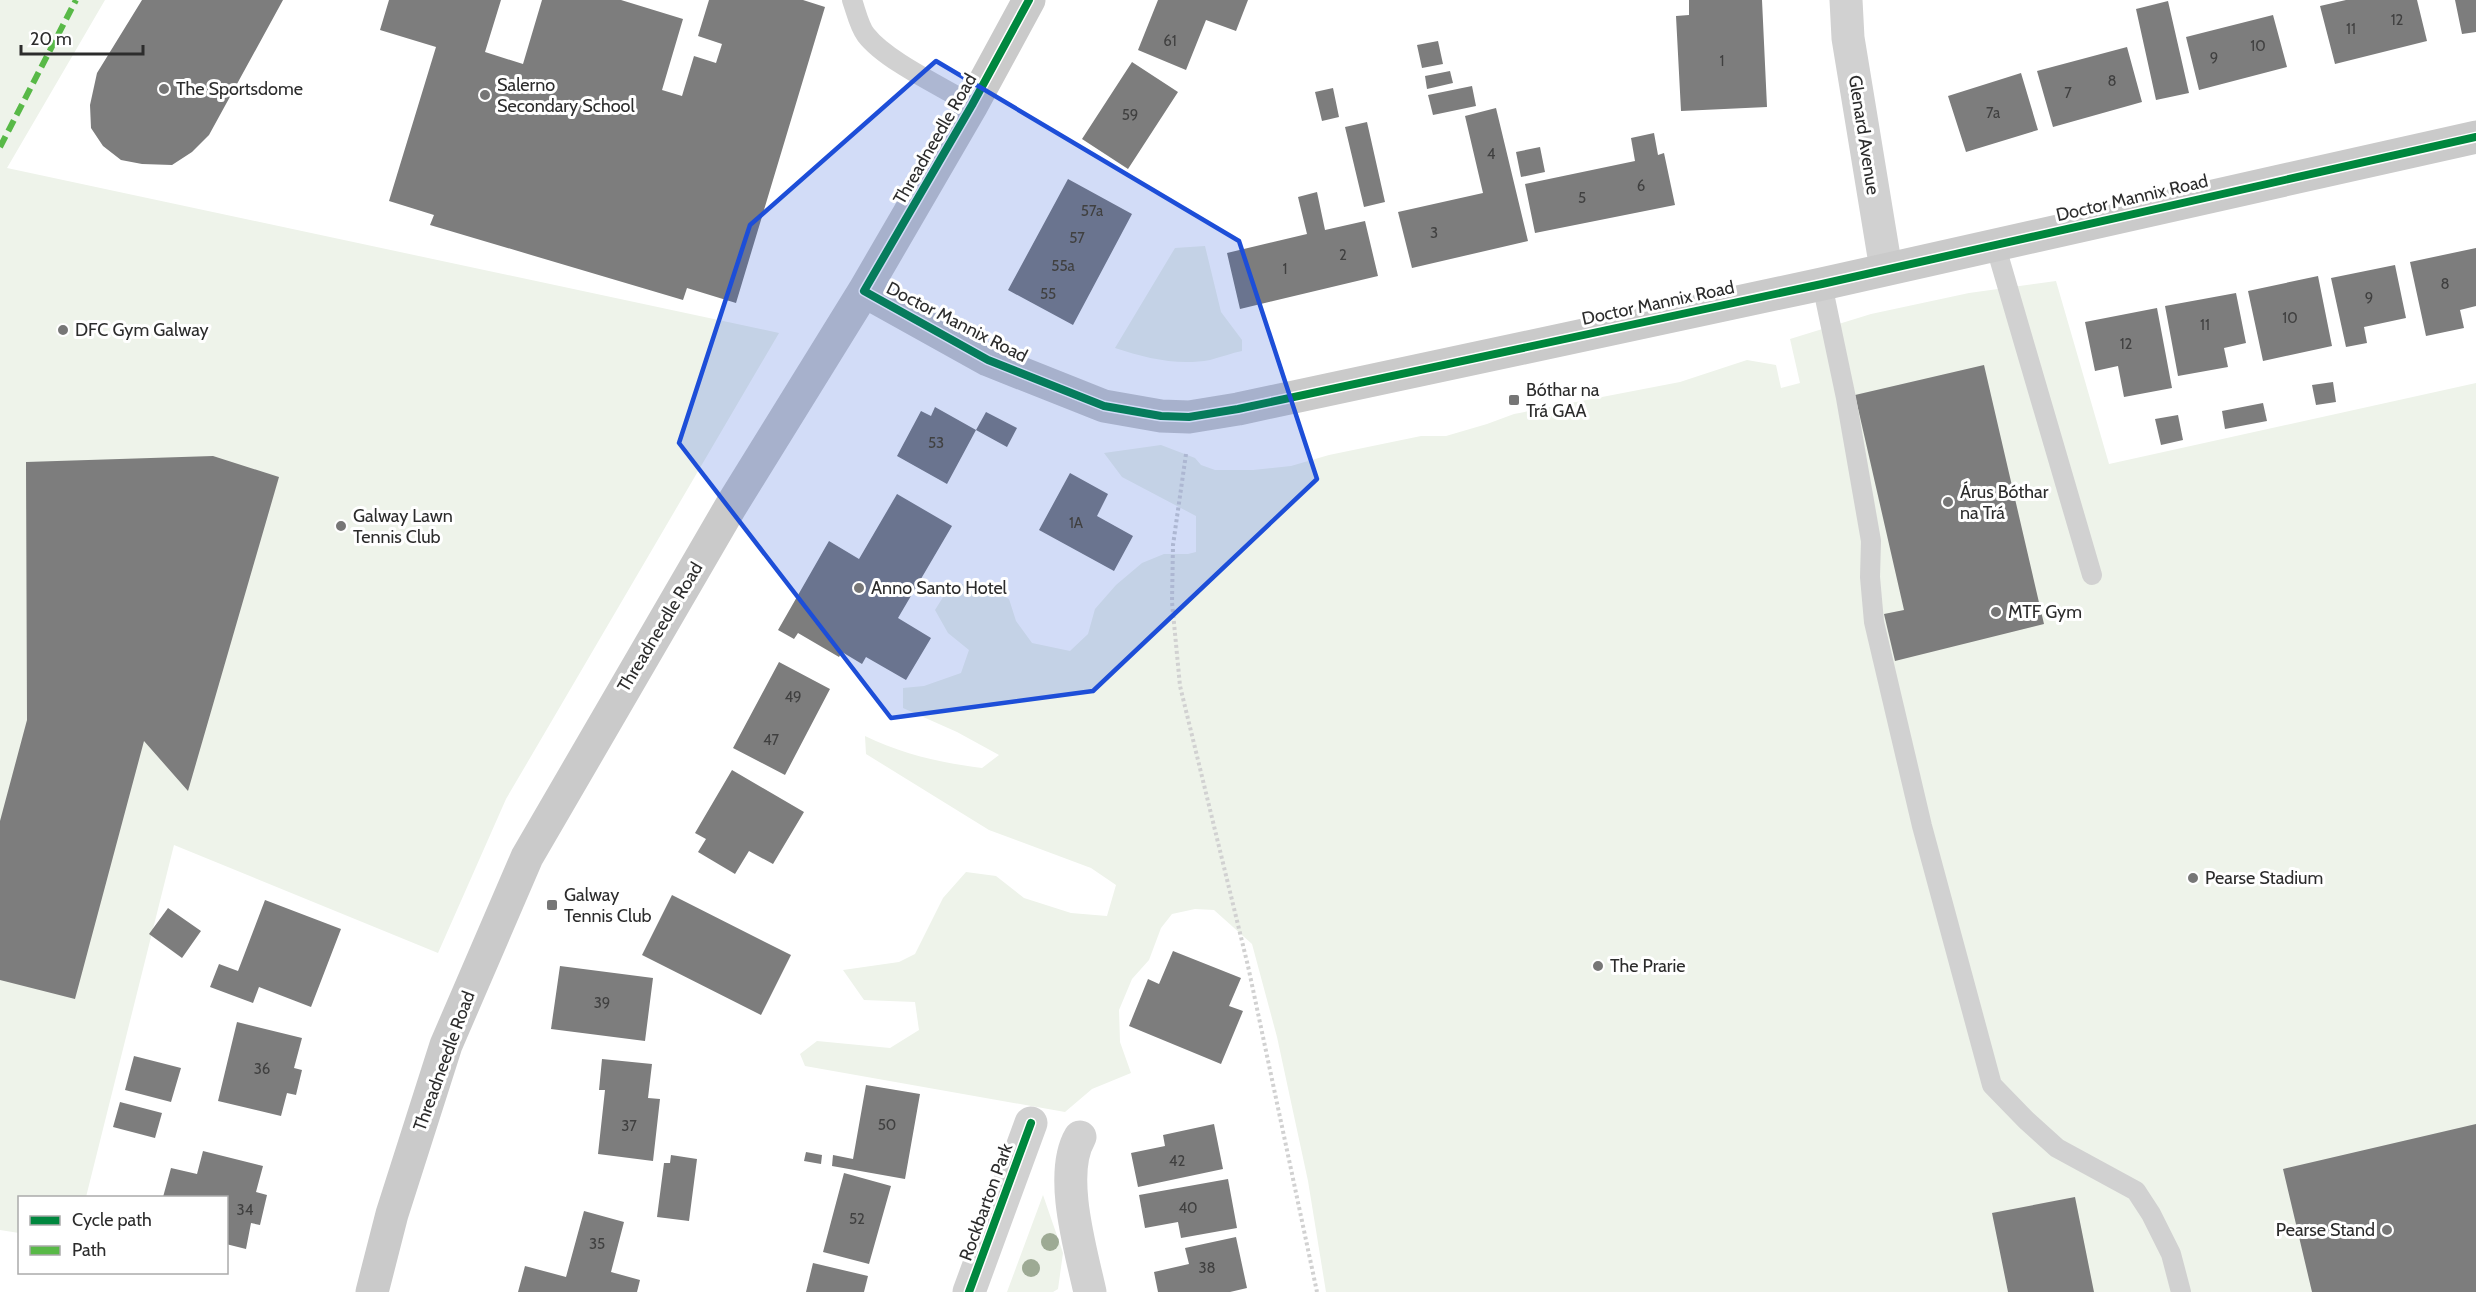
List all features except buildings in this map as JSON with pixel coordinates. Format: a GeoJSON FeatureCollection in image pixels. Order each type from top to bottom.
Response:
{"type":"FeatureCollection","features":[{"type":"Feature","properties":{"kind":"street","name":"Threadneedle Road"},"geometry":{"type":"LineString","coordinates":[[372,1292],[392,1214],[446,1045],[527,857],[720,526],[864,291],[972,105],[1029,0]]}},
{"type":"Feature","properties":{"kind":"street","name":"Glenard Avenue"},"geometry":{"type":"LineString","coordinates":[[1846,0],[1848,38],[1886,269]]}},
{"type":"Feature","properties":{"kind":"street","name":"Doctor Mannix Road"},"geometry":{"type":"LineString","coordinates":[[864,291],[988,360],[1104,406],[1161,416],[1189,417],[1822,284],[2476,137]]}},
{"type":"Feature","properties":{"kind":"street","name":"Rockbarton Park"},"geometry":{"type":"LineString","coordinates":[[969,1292],[1031,1123]]}},
{"type":"Feature","properties":{"kind":"street"},"geometry":{"type":"LineString","coordinates":[[1080,1137],[1074,1148],[1071,1202],[1089,1292]]}},
{"type":"Feature","properties":{"kind":"lane"},"geometry":{"type":"LineString","coordinates":[[852,0],[866,34],[875,44],[892,57],[972,105]]}},
{"type":"Feature","properties":{"kind":"lane"},"geometry":{"type":"LineString","coordinates":[[1995,244],[2092,575]]}},
{"type":"Feature","properties":{"kind":"lane"},"geometry":{"type":"LineString","coordinates":[[1822,284],[1846,398],[1871,541],[1870,577],[1874,622],[1922,826],[1992,1085],[2057,1148],[2136,1191],[2151,1214],[2171,1254],[2181,1292]]}},
{"type":"Feature","properties":{"kind":"path"},"geometry":{"type":"LineString","coordinates":[[1186,447],[1185,471],[1173,545],[1172,602],[1180,686],[1248,966],[1317,1292]]}},
{"type":"Feature","properties":{"kind":"highlighted area"},"geometry":{"type":"Polygon","coordinates":[[[936,61],[1239,241],[1317,479],[1093,691],[891,718],[679,443],[750,225],[936,61]]]}},
{"type":"Feature","properties":{"kind":"shaded area","name":"Galway Lawn Tennis Club"},"geometry":{"type":"Polygon","coordinates":[[[0,0],[105,0],[7,168],[779,333],[506,799],[438,953],[174,845],[86,1196],[18,1196],[18,1233],[0,1230],[0,0]]]}},
{"type":"Feature","properties":{"kind":"shaded area"},"geometry":{"type":"Polygon","coordinates":[[[1205,246],[1221,312],[1242,340],[1242,351],[1210,360],[1186,362],[1150,358],[1115,348],[1175,248],[1205,246]]]}},
{"type":"Feature","properties":{"kind":"shaded area"},"geometry":{"type":"Polygon","coordinates":[[[2056,281],[2109,464],[2476,383],[2476,1292],[1326,1292],[1308,1181],[1277,1037],[1252,944],[1214,910],[1195,909],[1172,914],[1161,928],[1149,960],[1132,979],[1119,1010],[1120,1042],[1131,1073],[1092,1089],[1065,1112],[805,1066],[800,1054],[817,1041],[890,1048],[919,1030],[915,1002],[864,1000],[843,970],[899,962],[915,954],[943,898],[966,872],[996,876],[1024,898],[1071,913],[1107,916],[1116,885],[1091,868],[989,830],[866,754],[865,736],[907,753],[967,766],[982,768],[999,755],[957,732],[903,708],[903,688],[924,686],[961,673],[969,650],[948,633],[935,610],[950,586],[977,582],[1009,599],[1016,621],[1032,643],[1070,651],[1088,634],[1095,609],[1116,585],[1142,563],[1164,554],[1196,552],[1196,516],[1122,477],[1104,453],[1161,445],[1195,458],[1201,465],[1215,470],[1253,470],[1291,466],[1329,455],[1421,436],[1446,436],[1514,414],[1680,382],[1747,360],[1776,365],[1781,388],[1800,383],[1790,339],[1871,314],[1969,293],[2056,281]]]}},
{"type":"Feature","properties":{"kind":"shaded area"},"geometry":{"type":"Polygon","coordinates":[[[1043,1195],[1063,1253],[1058,1289],[1053,1292],[1007,1292],[1043,1195]]]}},
{"type":"Feature","properties":{"kind":"marked path"},"geometry":{"type":"LineString","coordinates":[[0,147],[76,0]]}},
{"type":"Feature","properties":{"kind":"cycle path"},"geometry":{"type":"LineString","coordinates":[[1029,0],[972,105],[864,291],[988,360],[1104,406],[1161,416],[1189,417],[1238,409],[1822,284],[2476,137]]}},
{"type":"Feature","properties":{"kind":"cycle path"},"geometry":{"type":"LineString","coordinates":[[969,1292],[1031,1123]]}},
{"type":"Feature","properties":{"kind":"place","name":"The Sportsdome"},"geometry":{"type":"Point","coordinates":[164,89]}},
{"type":"Feature","properties":{"kind":"place","name":"Salerno Secondary School"},"geometry":{"type":"Point","coordinates":[485,95]}},
{"type":"Feature","properties":{"kind":"place","name":"DFC Gym Galway"},"geometry":{"type":"Point","coordinates":[63,330]}},
{"type":"Feature","properties":{"kind":"place","name":"Bóthar na Trá GAA"},"geometry":{"type":"Point","coordinates":[1514,400]}},
{"type":"Feature","properties":{"kind":"place","name":"Árus Bóthar na Trá"},"geometry":{"type":"Point","coordinates":[1948,502]}},
{"type":"Feature","properties":{"kind":"place","name":"Galway Lawn Tennis Club"},"geometry":{"type":"Point","coordinates":[341,526]}},
{"type":"Feature","properties":{"kind":"place","name":"Anno Santo Hotel"},"geometry":{"type":"Point","coordinates":[859,588]}},
{"type":"Feature","properties":{"kind":"place","name":"MTF Gym"},"geometry":{"type":"Point","coordinates":[1996,612]}},
{"type":"Feature","properties":{"kind":"place","name":"Pearse Stadium"},"geometry":{"type":"Point","coordinates":[2193,878]}},
{"type":"Feature","properties":{"kind":"place","name":"Galway Tennis Club"},"geometry":{"type":"Point","coordinates":[552,905]}},
{"type":"Feature","properties":{"kind":"place","name":"The Prarie"},"geometry":{"type":"Point","coordinates":[1598,966]}},
{"type":"Feature","properties":{"kind":"place","name":"Pearse Stand"},"geometry":{"type":"Point","coordinates":[2387,1230]}}]}
